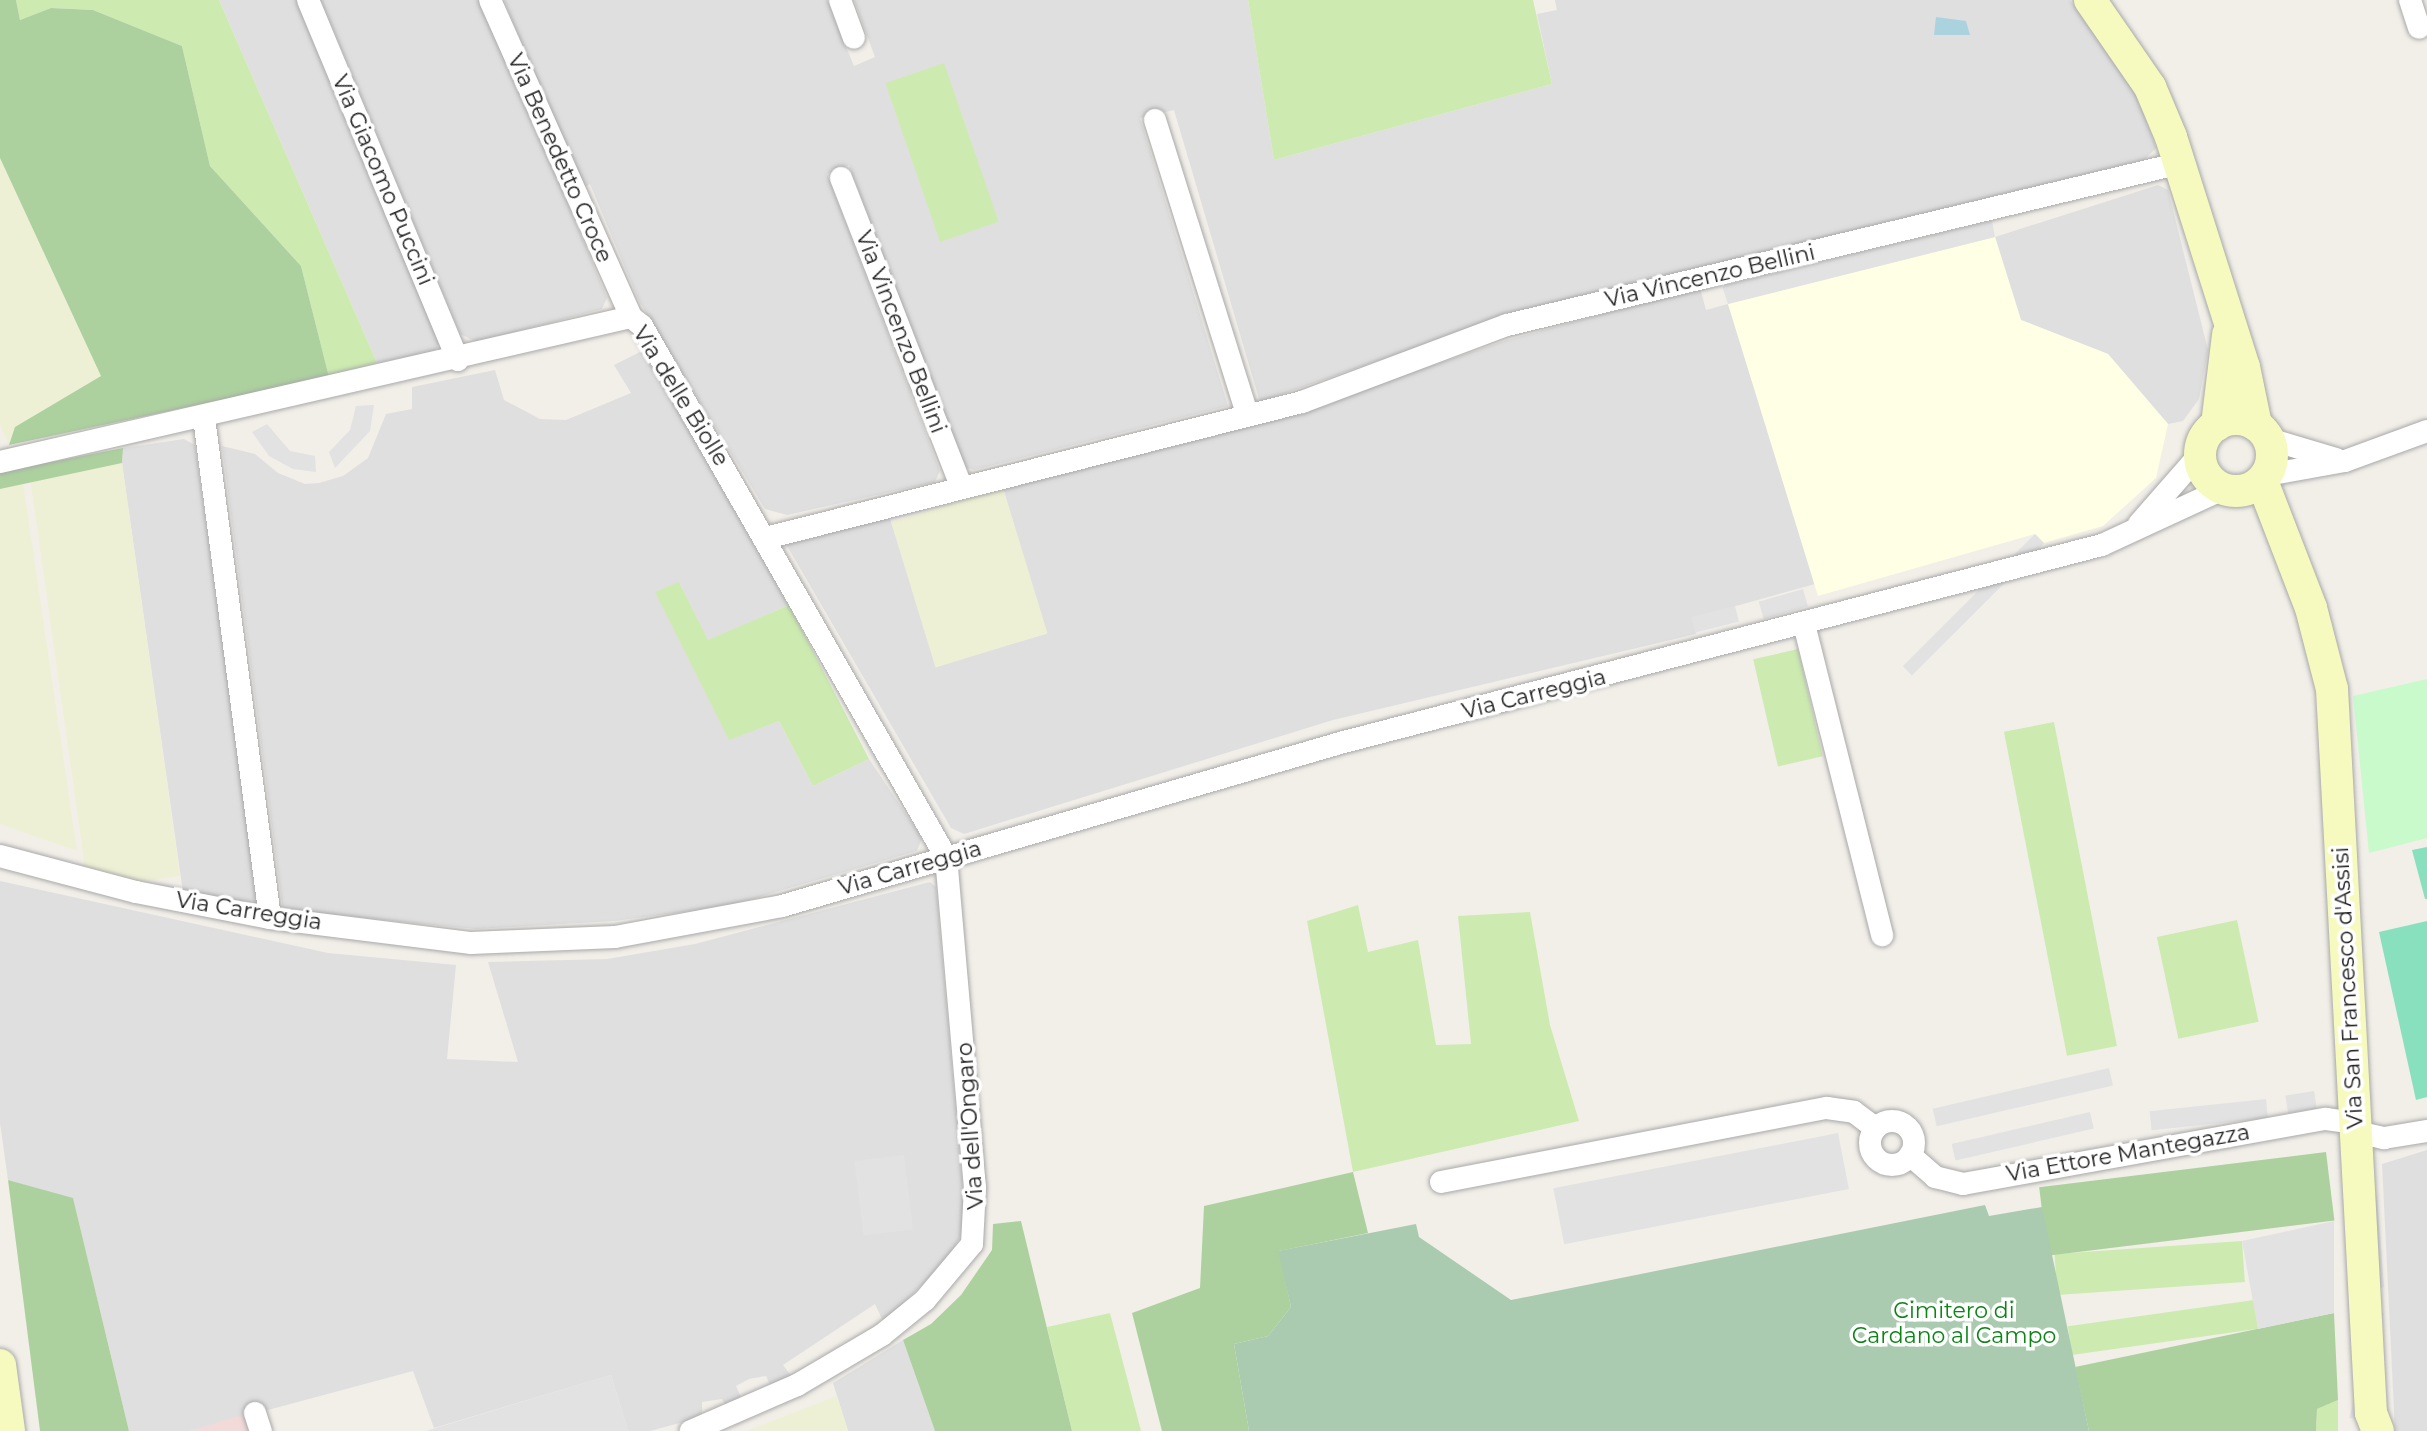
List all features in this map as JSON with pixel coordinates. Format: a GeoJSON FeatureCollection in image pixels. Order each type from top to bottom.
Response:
{"type":"FeatureCollection","features":[{"type":"Feature","properties":{"kind":"street","name":"Via Giacomo Puccini"},"geometry":{"type":"LineString","coordinates":[[308,0],[458,360]]}},
{"type":"Feature","properties":{"kind":"street","name":"Via Benedetto Croce"},"geometry":{"type":"LineString","coordinates":[[490,0],[631,317]]}},
{"type":"Feature","properties":{"kind":"street"},"geometry":{"type":"LineString","coordinates":[[840,0],[854,38]]}},
{"type":"Feature","properties":{"kind":"street"},"geometry":{"type":"LineString","coordinates":[[2090,0],[2150,87],[2181,163],[2271,463],[2249,484],[2206,476],[2200,454]]}},
{"type":"Feature","properties":{"kind":"street"},"geometry":{"type":"LineString","coordinates":[[2410,0],[2419,28]]}},
{"type":"Feature","properties":{"kind":"street"},"geometry":{"type":"LineString","coordinates":[[1155,120],[1247,413]]}},
{"type":"Feature","properties":{"kind":"street","name":"Via Vincenzo Bellini"},"geometry":{"type":"LineString","coordinates":[[766,538],[1247,413],[1302,402],[1507,325],[2181,163]]}},
{"type":"Feature","properties":{"kind":"street","name":"Via Vincenzo Bellini"},"geometry":{"type":"LineString","coordinates":[[841,178],[961,486]]}},
{"type":"Feature","properties":{"kind":"street","name":"Via delle Biolle"},"geometry":{"type":"LineString","coordinates":[[0,462],[458,360],[631,317],[648,336],[766,538],[946,857]]}},
{"type":"Feature","properties":{"kind":"street"},"geometry":{"type":"LineString","coordinates":[[2130,534],[2200,454],[2217,425],[2230,320]]}},
{"type":"Feature","properties":{"kind":"street"},"geometry":{"type":"LineString","coordinates":[[204,418],[270,918]]}},
{"type":"Feature","properties":{"kind":"street"},"geometry":{"type":"LineString","coordinates":[[2217,425],[2237,419],[2262,432],[2345,461]]}},
{"type":"Feature","properties":{"kind":"street","name":"Via Carreggia"},"geometry":{"type":"LineString","coordinates":[[0,856],[136,892],[270,918],[471,943],[583,940],[750,914],[1340,743],[1804,624],[2130,534],[2249,484],[2345,461],[2427,431]]}},
{"type":"Feature","properties":{"kind":"street","name":"Via San Francesco d'Assisi"},"geometry":{"type":"LineString","coordinates":[[2249,484],[2294,568],[2321,639],[2332,689],[2371,1425]]}},
{"type":"Feature","properties":{"kind":"street"},"geometry":{"type":"LineString","coordinates":[[1804,624],[1882,935]]}},
{"type":"Feature","properties":{"kind":"street","name":"Via dell'Ongaro"},"geometry":{"type":"LineString","coordinates":[[691,1431],[758,1406],[882,1335],[951,1274],[972,1244],[975,1187],[946,857]]}},
{"type":"Feature","properties":{"kind":"street"},"geometry":{"type":"LineString","coordinates":[[1441,1182],[1827,1108],[1854,1112],[1875,1128]]}},
{"type":"Feature","properties":{"kind":"street","name":"Via Ettore Mantegazza"},"geometry":{"type":"LineString","coordinates":[[1910,1155],[1935,1177],[1963,1184],[2326,1119],[2384,1138],[2427,1131]]}},
{"type":"Feature","properties":{"kind":"street"},"geometry":{"type":"LineString","coordinates":[[1886,1121],[1905,1125],[1913,1136],[1910,1155],[1895,1165],[1880,1162],[1870,1145],[1875,1128],[1886,1121]]}},
{"type":"Feature","properties":{"kind":"street"},"geometry":{"type":"LineString","coordinates":[[0,1365],[9,1431]]}},
{"type":"Feature","properties":{"kind":"shaded area"},"geometry":{"type":"Polygon","coordinates":[[[219,0],[297,0],[439,343],[435,351],[377,363],[219,0]]]}},
{"type":"Feature","properties":{"kind":"shaded area"},"geometry":{"type":"Polygon","coordinates":[[[321,0],[483,0],[607,298],[602,309],[477,342],[460,334],[321,0]]]}},
{"type":"Feature","properties":{"kind":"shaded area"},"geometry":{"type":"Polygon","coordinates":[[[504,0],[827,0],[854,66],[875,57],[854,0],[1248,0],[1274,160],[1552,84],[1537,14],[1557,10],[1555,0],[2070,0],[2137,93],[2156,148],[2144,160],[1517,312],[1260,402],[1174,110],[1140,118],[1228,406],[974,470],[962,466],[849,165],[827,174],[940,471],[935,482],[787,515],[765,509],[639,301],[590,184],[582,189],[504,0]]]}},
{"type":"Feature","properties":{"kind":"shaded area"},"geometry":{"type":"Polygon","coordinates":[[[0,158],[101,376],[16,427],[9,445],[0,425],[0,158]]]}},
{"type":"Feature","properties":{"kind":"shaded area"},"geometry":{"type":"Polygon","coordinates":[[[2158,185],[2168,190],[2208,350],[2199,399],[2183,421],[2168,424],[2108,354],[2021,320],[1995,237],[2158,185]]]}},
{"type":"Feature","properties":{"kind":"shaded area"},"geometry":{"type":"Polygon","coordinates":[[[1992,221],[1995,237],[1728,304],[1722,286],[1992,221]]]}},
{"type":"Feature","properties":{"kind":"shaded area"},"geometry":{"type":"Polygon","coordinates":[[[1995,237],[2021,320],[2108,354],[2168,424],[2156,478],[2103,526],[2044,543],[2035,534],[1818,596],[1728,304],[1995,237]]]}},
{"type":"Feature","properties":{"kind":"shaded area"},"geometry":{"type":"Polygon","coordinates":[[[1700,288],[1706,310],[1728,304],[1815,584],[1693,618],[1696,634],[1333,720],[964,834],[951,828],[786,544],[889,516],[942,663],[1046,634],[1003,488],[1332,400],[1507,340],[1700,288]]]}},
{"type":"Feature","properties":{"kind":"shaded area"},"geometry":{"type":"Polygon","coordinates":[[[642,351],[766,556],[789,605],[708,641],[679,582],[729,739],[779,721],[813,786],[869,759],[922,838],[917,851],[728,906],[614,921],[476,929],[283,910],[222,446],[255,454],[278,473],[305,484],[319,483],[343,476],[368,458],[386,414],[412,409],[412,387],[495,370],[504,400],[540,419],[566,420],[631,393],[614,365],[642,351]]]}},
{"type":"Feature","properties":{"kind":"shaded area"},"geometry":{"type":"Polygon","coordinates":[[[374,405],[370,431],[335,468],[329,452],[350,430],[356,406],[374,405]]]}},
{"type":"Feature","properties":{"kind":"shaded area"},"geometry":{"type":"Polygon","coordinates":[[[267,424],[290,451],[315,456],[316,472],[293,469],[269,456],[252,432],[267,424]]]}},
{"type":"Feature","properties":{"kind":"shaded area"},"geometry":{"type":"Polygon","coordinates":[[[184,439],[195,445],[260,907],[183,892],[122,463],[123,448],[184,439]]]}},
{"type":"Feature","properties":{"kind":"shaded area"},"geometry":{"type":"Polygon","coordinates":[[[122,463],[180,876],[88,889],[30,476],[122,463]]]}},
{"type":"Feature","properties":{"kind":"shaded area"},"geometry":{"type":"Polygon","coordinates":[[[23,483],[77,851],[0,824],[0,489],[23,483]]]}},
{"type":"Feature","properties":{"kind":"shaded area"},"geometry":{"type":"Polygon","coordinates":[[[1003,488],[1047,633],[936,668],[891,522],[1003,488]]]}},
{"type":"Feature","properties":{"kind":"shaded area"},"geometry":{"type":"Polygon","coordinates":[[[2035,534],[2044,543],[1912,675],[1903,666],[2035,534]]]}},
{"type":"Feature","properties":{"kind":"shaded area"},"geometry":{"type":"Polygon","coordinates":[[[1803,589],[1808,606],[1764,619],[1759,602],[1803,589]]]}},
{"type":"Feature","properties":{"kind":"shaded area"},"geometry":{"type":"Polygon","coordinates":[[[1735,606],[1739,622],[1695,632],[1691,617],[1735,606]]]}},
{"type":"Feature","properties":{"kind":"shaded area"},"geometry":{"type":"Polygon","coordinates":[[[0,881],[328,953],[456,965],[447,1059],[518,1062],[488,962],[607,959],[695,944],[930,882],[936,887],[966,1227],[947,1259],[884,1323],[875,1304],[783,1365],[792,1377],[772,1389],[766,1376],[749,1379],[736,1386],[744,1404],[727,1408],[722,1399],[702,1402],[702,1417],[650,1431],[628,1431],[611,1375],[434,1428],[413,1371],[190,1431],[129,1431],[73,1199],[8,1180],[0,1123],[0,881]]]}},
{"type":"Feature","properties":{"kind":"shaded area"},"geometry":{"type":"Polygon","coordinates":[[[2109,1068],[2113,1086],[1937,1126],[1933,1109],[2109,1068]]]}},
{"type":"Feature","properties":{"kind":"shaded area"},"geometry":{"type":"Polygon","coordinates":[[[2314,1091],[2317,1109],[2288,1113],[2285,1096],[2314,1091]]]}},
{"type":"Feature","properties":{"kind":"shaded area"},"geometry":{"type":"Polygon","coordinates":[[[2266,1099],[2268,1118],[2152,1130],[2150,1111],[2266,1099]]]}},
{"type":"Feature","properties":{"kind":"shaded area"},"geometry":{"type":"Polygon","coordinates":[[[2090,1112],[2094,1129],[1955,1161],[1952,1144],[2090,1112]]]}},
{"type":"Feature","properties":{"kind":"shaded area"},"geometry":{"type":"Polygon","coordinates":[[[1838,1133],[1849,1189],[1564,1244],[1553,1188],[1838,1133]]]}},
{"type":"Feature","properties":{"kind":"shaded area"},"geometry":{"type":"Polygon","coordinates":[[[2427,1150],[2427,1431],[2395,1431],[2382,1164],[2427,1150]]]}},
{"type":"Feature","properties":{"kind":"shaded area"},"geometry":{"type":"Polygon","coordinates":[[[904,1155],[913,1229],[864,1236],[854,1161],[904,1155]]]}},
{"type":"Feature","properties":{"kind":"shaded area"},"geometry":{"type":"Polygon","coordinates":[[[2371,1193],[2377,1196],[2384,1287],[2376,1290],[2371,1193]]]}},
{"type":"Feature","properties":{"kind":"shaded area"},"geometry":{"type":"Polygon","coordinates":[[[2334,1221],[2334,1313],[2258,1329],[2242,1241],[2334,1221]]]}},
{"type":"Feature","properties":{"kind":"shaded area"},"geometry":{"type":"Polygon","coordinates":[[[2376,1311],[2384,1313],[2357,1420],[2349,1418],[2376,1311]]]}},
{"type":"Feature","properties":{"kind":"shaded area"},"geometry":{"type":"Polygon","coordinates":[[[903,1340],[935,1431],[848,1431],[833,1383],[903,1340]]]}},
{"type":"Feature","properties":{"kind":"shaded area"},"geometry":{"type":"Polygon","coordinates":[[[611,1375],[628,1431],[426,1431],[594,1380],[611,1375]]]}},
{"type":"Feature","properties":{"kind":"shaded area"},"geometry":{"type":"Polygon","coordinates":[[[837,1396],[848,1431],[746,1431],[837,1396]]]}},
{"type":"Feature","properties":{"kind":"shaded area"},"geometry":{"type":"Polygon","coordinates":[[[246,1414],[250,1431],[190,1431],[246,1414]]]}},
{"type":"Feature","properties":{"kind":"green space"},"geometry":{"type":"Polygon","coordinates":[[[0,0],[16,0],[20,20],[51,8],[93,10],[182,46],[210,166],[301,266],[329,377],[9,445],[15,427],[101,376],[0,158],[0,0]]]}},
{"type":"Feature","properties":{"kind":"green space"},"geometry":{"type":"Polygon","coordinates":[[[16,0],[219,0],[377,363],[329,377],[301,266],[210,166],[182,46],[93,10],[51,8],[20,20],[16,0]]]}},
{"type":"Feature","properties":{"kind":"green space"},"geometry":{"type":"Polygon","coordinates":[[[1248,0],[1533,0],[1552,84],[1274,160],[1248,0]]]}},
{"type":"Feature","properties":{"kind":"green space"},"geometry":{"type":"Polygon","coordinates":[[[944,63],[999,222],[940,242],[885,83],[944,63]]]}},
{"type":"Feature","properties":{"kind":"green space"},"geometry":{"type":"Polygon","coordinates":[[[123,448],[122,463],[0,489],[0,472],[123,448]]]}},
{"type":"Feature","properties":{"kind":"green space"},"geometry":{"type":"Polygon","coordinates":[[[679,582],[708,640],[789,605],[869,759],[813,786],[779,721],[729,740],[655,592],[679,582]]]}},
{"type":"Feature","properties":{"kind":"green space"},"geometry":{"type":"Polygon","coordinates":[[[1798,649],[1823,756],[1778,767],[1753,659],[1798,649]]]}},
{"type":"Feature","properties":{"kind":"green space"},"geometry":{"type":"Polygon","coordinates":[[[2427,679],[2427,838],[2369,853],[2353,696],[2427,679]]]}},
{"type":"Feature","properties":{"kind":"green space"},"geometry":{"type":"Polygon","coordinates":[[[2054,722],[2117,1046],[2067,1056],[2004,732],[2054,722]]]}},
{"type":"Feature","properties":{"kind":"green space"},"geometry":{"type":"Polygon","coordinates":[[[2427,847],[2427,899],[2425,899],[2412,850],[2427,847]]]}},
{"type":"Feature","properties":{"kind":"green space"},"geometry":{"type":"Polygon","coordinates":[[[1358,905],[1368,952],[1418,940],[1436,1045],[1471,1044],[1458,916],[1530,912],[1550,1025],[1579,1121],[1353,1172],[1307,921],[1358,905]]]}},
{"type":"Feature","properties":{"kind":"green space"},"geometry":{"type":"Polygon","coordinates":[[[2237,920],[2259,1022],[2178,1039],[2157,937],[2237,920]]]}},
{"type":"Feature","properties":{"kind":"green space"},"geometry":{"type":"Polygon","coordinates":[[[2427,921],[2427,1097],[2416,1100],[2379,932],[2427,921]]]}},
{"type":"Feature","properties":{"kind":"green space"},"geometry":{"type":"Polygon","coordinates":[[[2326,1152],[2334,1220],[2048,1256],[2039,1187],[2326,1152]]]}},
{"type":"Feature","properties":{"kind":"green space"},"geometry":{"type":"Polygon","coordinates":[[[1353,1172],[1368,1233],[1279,1251],[1291,1307],[1268,1336],[1234,1344],[1249,1431],[1162,1431],[1132,1313],[1200,1288],[1204,1206],[1353,1172]]]}},
{"type":"Feature","properties":{"kind":"green space"},"geometry":{"type":"Polygon","coordinates":[[[8,1180],[73,1198],[129,1431],[40,1431],[8,1180]]]}},
{"type":"Feature","properties":{"kind":"green space","name":"Cimitero di Cardano al Campo"},"geometry":{"type":"Polygon","coordinates":[[[1985,1205],[1989,1216],[2042,1207],[2089,1431],[1249,1431],[1234,1344],[1268,1336],[1291,1307],[1278,1251],[1416,1224],[1419,1237],[1511,1300],[1985,1205]]]}},
{"type":"Feature","properties":{"kind":"green space"},"geometry":{"type":"Polygon","coordinates":[[[1021,1221],[1072,1431],[935,1431],[903,1340],[931,1324],[961,1295],[992,1250],[993,1224],[1021,1221]]]}},
{"type":"Feature","properties":{"kind":"green space"},"geometry":{"type":"Polygon","coordinates":[[[2242,1241],[2245,1282],[2057,1295],[2054,1254],[2242,1241]]]}},
{"type":"Feature","properties":{"kind":"green space"},"geometry":{"type":"Polygon","coordinates":[[[2254,1300],[2258,1329],[2072,1355],[2068,1326],[2254,1300]]]}},
{"type":"Feature","properties":{"kind":"green space"},"geometry":{"type":"Polygon","coordinates":[[[1110,1313],[1141,1431],[1072,1431],[1047,1327],[1110,1313]]]}},
{"type":"Feature","properties":{"kind":"green space"},"geometry":{"type":"Polygon","coordinates":[[[2334,1313],[2338,1400],[2317,1409],[2316,1431],[2089,1431],[2075,1367],[2334,1313]]]}},
{"type":"Feature","properties":{"kind":"green space"},"geometry":{"type":"Polygon","coordinates":[[[2338,1400],[2338,1431],[2316,1431],[2317,1409],[2338,1400]]]}},
{"type":"Feature","properties":{"kind":"water"},"geometry":{"type":"Polygon","coordinates":[[[1936,17],[1966,21],[1970,35],[1934,35],[1936,17]]]}}]}
